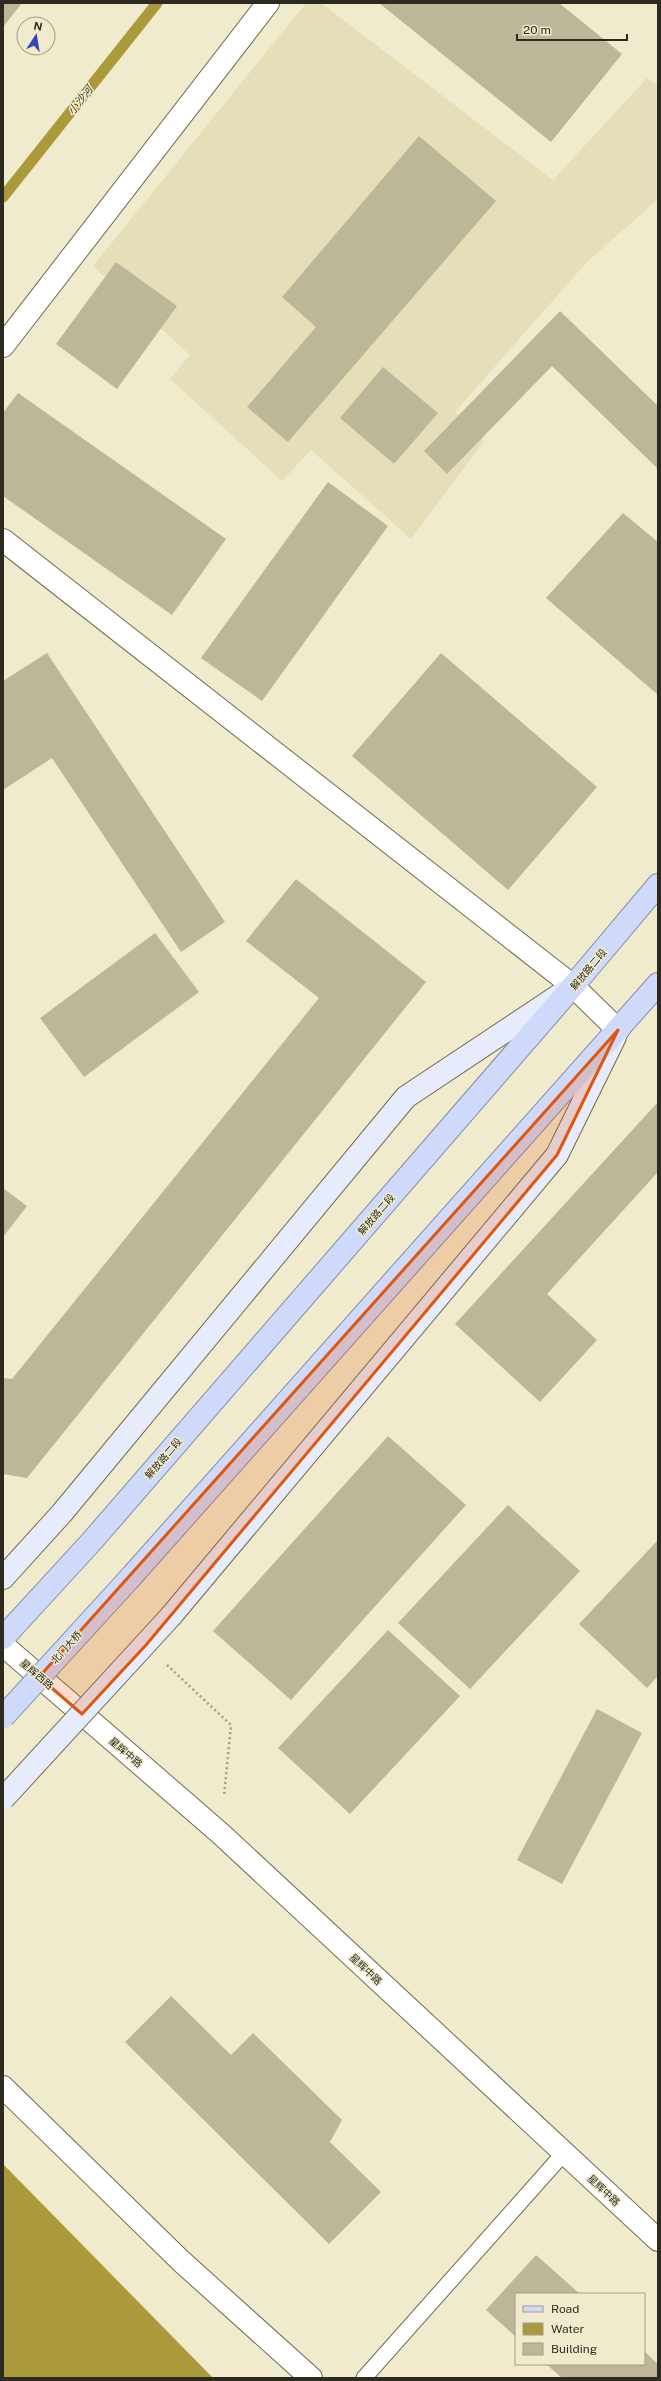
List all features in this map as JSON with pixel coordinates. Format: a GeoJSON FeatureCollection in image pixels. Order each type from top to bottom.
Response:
{"type":"FeatureCollection","features":[{"type":"Feature","properties":{"kind":"main road","name":"解放路二段"},"geometry":{"type":"LineString","coordinates":[[3,1638],[92,1541],[573,986],[658,885]]}},
{"type":"Feature","properties":{"kind":"main road"},"geometry":{"type":"LineString","coordinates":[[618,1030],[658,984]]}},
{"type":"Feature","properties":{"kind":"main road","name":"北门大桥"},"geometry":{"type":"LineString","coordinates":[[3,1717],[130,1578],[618,1030]]}},
{"type":"Feature","properties":{"kind":"street"},"geometry":{"type":"LineString","coordinates":[[3,346],[268,3]]}},
{"type":"Feature","properties":{"kind":"street"},"geometry":{"type":"LineString","coordinates":[[3,540],[573,986],[618,1030],[557,1155],[171,1616],[3,1799]]}},
{"type":"Feature","properties":{"kind":"street"},"geometry":{"type":"LineString","coordinates":[[3,1578],[62,1513],[406,1097],[573,986]]}},
{"type":"Feature","properties":{"kind":"street","name":"星辉西路"},"geometry":{"type":"LineString","coordinates":[[3,1645],[70,1704]]}},
{"type":"Feature","properties":{"kind":"street","name":"星辉中路"},"geometry":{"type":"LineString","coordinates":[[70,1704],[220,1834],[658,2240]]}},
{"type":"Feature","properties":{"kind":"street"},"geometry":{"type":"LineString","coordinates":[[3,2087],[181,2261],[311,2378]]}},
{"type":"Feature","properties":{"kind":"lane"},"geometry":{"type":"LineString","coordinates":[[364,2378],[564,2153]]}},
{"type":"Feature","properties":{"kind":"path"},"geometry":{"type":"LineString","coordinates":[[146,1645],[231,1725],[220,1834]]}},
{"type":"Feature","properties":{"kind":"highlighted area"},"geometry":{"type":"Polygon","coordinates":[[[618,1030],[557,1155],[146,1645],[82,1714],[39,1677],[618,1030]]]}},
{"type":"Feature","properties":{"kind":"shaded area"},"geometry":{"type":"Polygon","coordinates":[[[306,3],[321,3],[553,180],[647,78],[658,86],[658,199],[586,263],[455,412],[484,441],[411,539],[311,450],[282,481],[170,379],[190,355],[93,266],[306,3]]]}},
{"type":"Feature","properties":{"kind":"water"},"geometry":{"type":"Polygon","coordinates":[[[3,2164],[213,2378],[3,2378],[3,2164]]]}},
{"type":"Feature","properties":{"kind":"building"},"geometry":{"type":"Polygon","coordinates":[[[3,3],[22,3],[3,27],[3,3]]]}},
{"type":"Feature","properties":{"kind":"building"},"geometry":{"type":"Polygon","coordinates":[[[379,3],[559,3],[622,54],[551,142],[379,3]]]}},
{"type":"Feature","properties":{"kind":"building"},"geometry":{"type":"Polygon","coordinates":[[[419,136],[496,201],[288,442],[247,407],[316,327],[282,297],[419,136]]]}},
{"type":"Feature","properties":{"kind":"building"},"geometry":{"type":"Polygon","coordinates":[[[116,262],[177,306],[117,389],[56,344],[116,262]]]}},
{"type":"Feature","properties":{"kind":"building"},"geometry":{"type":"Polygon","coordinates":[[[560,311],[658,406],[658,469],[552,366],[447,474],[424,451],[560,311]]]}},
{"type":"Feature","properties":{"kind":"building"},"geometry":{"type":"Polygon","coordinates":[[[383,367],[438,413],[394,464],[340,418],[383,367]]]}},
{"type":"Feature","properties":{"kind":"building"},"geometry":{"type":"Polygon","coordinates":[[[18,393],[226,539],[172,615],[3,496],[3,413],[18,393]]]}},
{"type":"Feature","properties":{"kind":"building"},"geometry":{"type":"Polygon","coordinates":[[[328,482],[388,526],[262,701],[201,658],[328,482]]]}},
{"type":"Feature","properties":{"kind":"building"},"geometry":{"type":"Polygon","coordinates":[[[623,513],[658,542],[658,695],[546,598],[623,513]]]}},
{"type":"Feature","properties":{"kind":"building"},"geometry":{"type":"Polygon","coordinates":[[[47,653],[225,922],[181,952],[52,758],[3,790],[3,681],[47,653]]]}},
{"type":"Feature","properties":{"kind":"building"},"geometry":{"type":"Polygon","coordinates":[[[441,653],[597,787],[508,890],[352,756],[441,653]]]}},
{"type":"Feature","properties":{"kind":"building"},"geometry":{"type":"Polygon","coordinates":[[[296,879],[426,982],[27,1478],[3,1474],[3,1378],[12,1379],[319,998],[246,941],[296,879]]]}},
{"type":"Feature","properties":{"kind":"building"},"geometry":{"type":"Polygon","coordinates":[[[155,933],[199,992],[84,1077],[40,1018],[155,933]]]}},
{"type":"Feature","properties":{"kind":"building"},"geometry":{"type":"Polygon","coordinates":[[[658,1102],[658,1172],[547,1294],[597,1340],[540,1402],[455,1324],[658,1102]]]}},
{"type":"Feature","properties":{"kind":"building"},"geometry":{"type":"Polygon","coordinates":[[[3,1188],[27,1206],[3,1237],[3,1188]]]}},
{"type":"Feature","properties":{"kind":"building"},"geometry":{"type":"Polygon","coordinates":[[[388,1436],[466,1505],[291,1700],[213,1631],[388,1436]]]}},
{"type":"Feature","properties":{"kind":"building"},"geometry":{"type":"Polygon","coordinates":[[[508,1505],[580,1571],[470,1689],[398,1623],[508,1505]]]}},
{"type":"Feature","properties":{"kind":"building"},"geometry":{"type":"Polygon","coordinates":[[[658,1540],[658,1676],[647,1688],[579,1624],[658,1540]]]}},
{"type":"Feature","properties":{"kind":"building"},"geometry":{"type":"Polygon","coordinates":[[[388,1630],[460,1696],[350,1814],[278,1748],[388,1630]]]}},
{"type":"Feature","properties":{"kind":"building"},"geometry":{"type":"Polygon","coordinates":[[[597,1709],[642,1733],[562,1884],[517,1860],[597,1709]]]}},
{"type":"Feature","properties":{"kind":"building"},"geometry":{"type":"Polygon","coordinates":[[[171,1996],[231,2055],[253,2033],[342,2120],[330,2142],[381,2192],[329,2244],[125,2042],[171,1996]]]}},
{"type":"Feature","properties":{"kind":"building"},"geometry":{"type":"Polygon","coordinates":[[[536,2255],[579,2293],[515,2293],[515,2336],[486,2310],[536,2255]]]}},
{"type":"Feature","properties":{"kind":"building"},"geometry":{"type":"Polygon","coordinates":[[[645,2352],[658,2364],[658,2378],[562,2378],[547,2365],[645,2365],[645,2352]]]}},
{"type":"Feature","properties":{"kind":"waterway","name":"小沙河"},"geometry":{"type":"LineString","coordinates":[[3,197],[157,3]]}}]}
